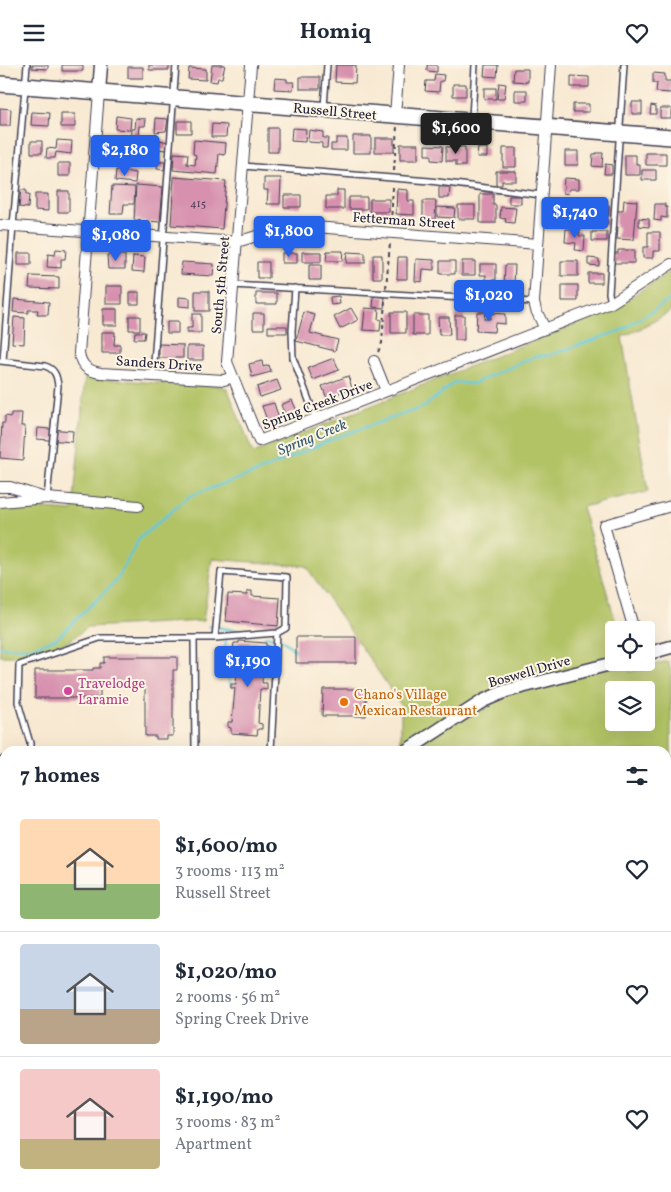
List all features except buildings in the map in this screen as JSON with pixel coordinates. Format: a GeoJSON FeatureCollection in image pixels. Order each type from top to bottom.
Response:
{"type":"FeatureCollection","features":[{"type":"Feature","properties":{"kind":"main road","name":"Russell Street"},"geometry":{"type":"LineString","coordinates":[[0,84],[671,137]]}},
{"type":"Feature","properties":{"kind":"street"},"geometry":{"type":"LineString","coordinates":[[87,231],[101,65]]}},
{"type":"Feature","properties":{"kind":"street","name":"South 5th Street"},"geometry":{"type":"LineString","coordinates":[[251,65],[227,362],[259,441]]}},
{"type":"Feature","properties":{"kind":"street"},"geometry":{"type":"LineString","coordinates":[[395,115],[399,65]]}},
{"type":"Feature","properties":{"kind":"street"},"geometry":{"type":"LineString","coordinates":[[545,329],[534,302],[552,65]]}},
{"type":"Feature","properties":{"kind":"street","name":"Fetterman Street"},"geometry":{"type":"LineString","coordinates":[[0,225],[237,242],[279,229],[301,226],[538,244]]}},
{"type":"Feature","properties":{"kind":"street","name":"Sanders Drive"},"geometry":{"type":"LineString","coordinates":[[87,231],[79,353],[84,366],[95,372],[153,377],[224,380],[233,377]]}},
{"type":"Feature","properties":{"kind":"street","name":"Spring Creek Drive"},"geometry":{"type":"LineString","coordinates":[[259,441],[611,303],[671,264]]}},
{"type":"Feature","properties":{"kind":"street","name":"Spring Creek Drive"},"geometry":{"type":"LineString","coordinates":[[374,361],[386,391]]}},
{"type":"Feature","properties":{"kind":"street"},"geometry":{"type":"LineString","coordinates":[[0,487],[10,487],[47,498]]}},
{"type":"Feature","properties":{"kind":"street"},"geometry":{"type":"LineString","coordinates":[[0,502],[47,498],[138,506]]}},
{"type":"Feature","properties":{"kind":"street"},"geometry":{"type":"LineString","coordinates":[[631,621],[604,525],[671,506]]}},
{"type":"Feature","properties":{"kind":"street"},"geometry":{"type":"LineString","coordinates":[[655,651],[671,647]]}},
{"type":"Feature","properties":{"kind":"street","name":"Boswell Drive"},"geometry":{"type":"LineString","coordinates":[[414,746],[483,701],[506,691],[605,665]]}},
{"type":"Feature","properties":{"kind":"lane"},"geometry":{"type":"LineString","coordinates":[[27,65],[2,361],[45,366],[50,368],[56,375],[58,385],[47,498]]}},
{"type":"Feature","properties":{"kind":"lane"},"geometry":{"type":"LineString","coordinates":[[153,377],[176,65]]}},
{"type":"Feature","properties":{"kind":"lane"},"geometry":{"type":"LineString","coordinates":[[324,110],[327,65]]}},
{"type":"Feature","properties":{"kind":"lane"},"geometry":{"type":"LineString","coordinates":[[471,121],[476,65]]}},
{"type":"Feature","properties":{"kind":"lane"},"geometry":{"type":"LineString","coordinates":[[611,303],[609,293],[624,65]]}},
{"type":"Feature","properties":{"kind":"lane"},"geometry":{"type":"LineString","coordinates":[[243,166],[430,181],[542,195]]}},
{"type":"Feature","properties":{"kind":"lane"},"geometry":{"type":"LineString","coordinates":[[233,285],[534,302]]}},
{"type":"Feature","properties":{"kind":"lane"},"geometry":{"type":"LineString","coordinates":[[295,288],[292,331],[293,358],[316,419]]}},
{"type":"Feature","properties":{"kind":"lane"},"geometry":{"type":"LineString","coordinates":[[30,746],[18,702],[19,665],[100,638],[215,638],[277,633],[286,628],[287,577],[221,572],[215,638]]}},
{"type":"Feature","properties":{"kind":"lane"},"geometry":{"type":"LineString","coordinates":[[271,746],[277,633]]}},
{"type":"Feature","properties":{"kind":"lane"},"geometry":{"type":"LineString","coordinates":[[194,638],[195,746]]}},
{"type":"Feature","properties":{"kind":"green space"},"geometry":{"type":"Polygon","coordinates":[[[671,271],[671,311],[646,326],[622,337],[648,492],[582,507],[615,621],[605,621],[605,671],[655,671],[655,665],[668,661],[671,672],[671,746],[401,746],[401,705],[306,566],[212,559],[203,621],[88,627],[68,642],[31,656],[0,656],[0,506],[73,511],[85,377],[222,386],[228,390],[253,453],[598,315],[623,302],[671,271]]]}},
{"type":"Feature","properties":{"kind":"waterway","name":"Spring Creek"},"geometry":{"type":"LineString","coordinates":[[0,647],[30,648],[57,638],[117,580],[139,539],[189,496],[255,473],[337,437],[424,407],[455,382],[472,384],[536,356],[550,355],[622,330],[671,299]]}},
{"type":"Feature","properties":{"kind":"waterway"},"geometry":{"type":"LineString","coordinates":[[209,626],[252,633]]}},
{"type":"Feature","properties":{"kind":"waterway"},"geometry":{"type":"LineString","coordinates":[[227,629],[224,661],[231,686]]}},
{"type":"Feature","properties":{"kind":"waterway"},"geometry":{"type":"LineString","coordinates":[[265,636],[281,639],[296,651]]}},
{"type":"Feature","properties":{"kind":"place","name":"Travelodge Laramie"},"geometry":{"type":"Point","coordinates":[68,691]}},
{"type":"Feature","properties":{"kind":"place","name":"Chano's Village Mexican Restaurant"},"geometry":{"type":"Point","coordinates":[344,702]}}]}
